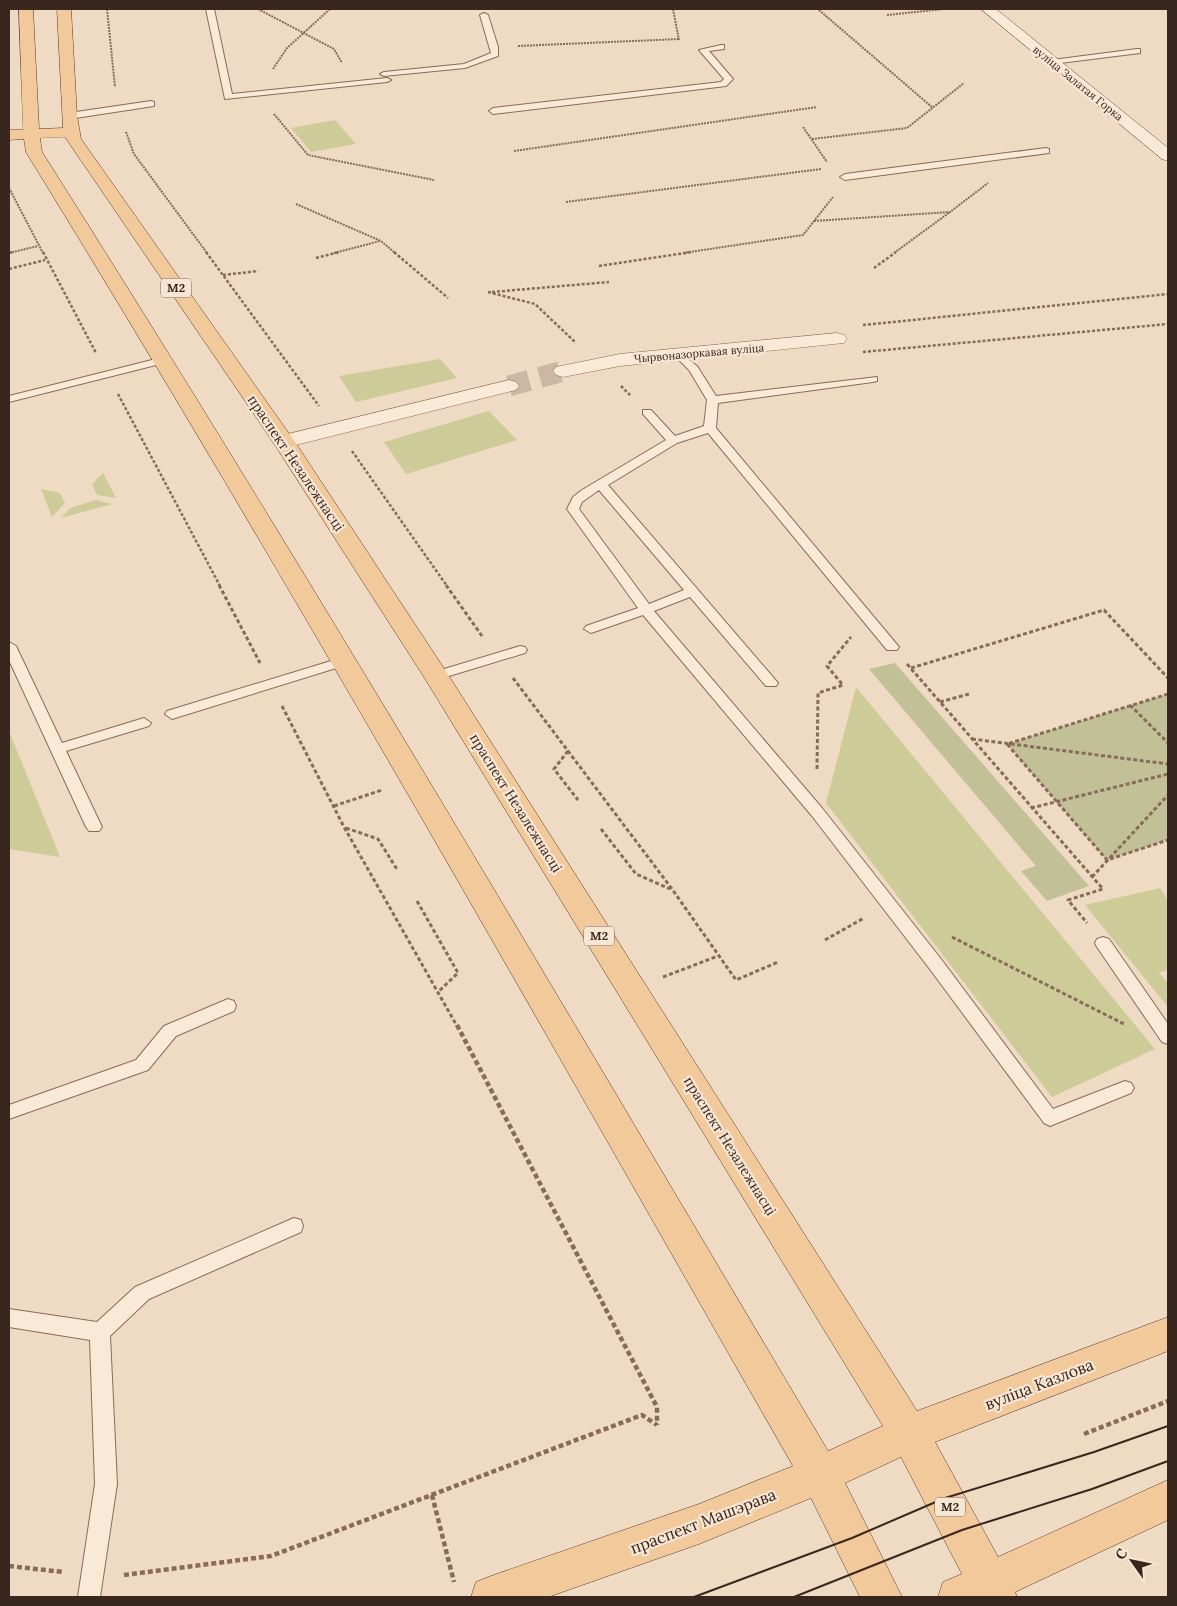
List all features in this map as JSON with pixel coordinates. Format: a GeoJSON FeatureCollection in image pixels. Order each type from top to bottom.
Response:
{"type":"FeatureCollection","features":[{"type":"Feature","properties":{"kind":"main road"},"geometry":{"type":"LineString","coordinates":[[26,9],[31,134],[34,152],[164,360],[344,661],[820,1475],[882,1597]]}},
{"type":"Feature","properties":{"kind":"main road","name":"праспект Незалежнасці"},"geometry":{"type":"LineString","coordinates":[[64,9],[70,124],[73,139],[284,442],[436,676],[909,1433],[982,1592]]}},
{"type":"Feature","properties":{"kind":"main road"},"geometry":{"type":"LineString","coordinates":[[9,135],[31,134],[70,124]]}},
{"type":"Feature","properties":{"kind":"main road","name":"вуліца Казлова"},"geometry":{"type":"LineString","coordinates":[[909,1433],[1168,1334]]}},
{"type":"Feature","properties":{"kind":"main road","name":"праспект Машэрава"},"geometry":{"type":"LineString","coordinates":[[473,1593],[699,1524],[820,1475],[909,1433]]}},
{"type":"Feature","properties":{"kind":"main road"},"geometry":{"type":"LineString","coordinates":[[982,1592],[1168,1500]]}},
{"type":"Feature","properties":{"kind":"street","name":"вуліца Залатая Горка"},"geometry":{"type":"LineString","coordinates":[[988,9],[1168,156]]}},
{"type":"Feature","properties":{"kind":"street","name":"Чырвоназоркавая вуліца"},"geometry":{"type":"LineString","coordinates":[[563,371],[599,364],[837,339]]}},
{"type":"Feature","properties":{"kind":"street"},"geometry":{"type":"LineString","coordinates":[[284,442],[509,386]]}},
{"type":"Feature","properties":{"kind":"lane"},"geometry":{"type":"LineString","coordinates":[[210,9],[228,97],[352,83],[465,66],[494,54],[494,47],[484,15]]}},
{"type":"Feature","properties":{"kind":"lane"},"geometry":{"type":"LineString","coordinates":[[493,111],[723,84],[729,79],[703,50],[721,47]]}},
{"type":"Feature","properties":{"kind":"lane"},"geometry":{"type":"LineString","coordinates":[[1052,62],[1137,51]]}},
{"type":"Feature","properties":{"kind":"lane"},"geometry":{"type":"LineString","coordinates":[[70,124],[117,109],[151,104]]}},
{"type":"Feature","properties":{"kind":"lane"},"geometry":{"type":"LineString","coordinates":[[846,177],[1046,152]]}},
{"type":"Feature","properties":{"kind":"lane"},"geometry":{"type":"LineString","coordinates":[[680,356],[693,368],[712,400],[710,428],[892,647]]}},
{"type":"Feature","properties":{"kind":"lane"},"geometry":{"type":"LineString","coordinates":[[9,399],[164,360]]}},
{"type":"Feature","properties":{"kind":"lane"},"geometry":{"type":"LineString","coordinates":[[712,400],[874,379]]}},
{"type":"Feature","properties":{"kind":"lane"},"geometry":{"type":"LineString","coordinates":[[647,412],[673,441]]}},
{"type":"Feature","properties":{"kind":"lane"},"geometry":{"type":"LineString","coordinates":[[710,428],[673,441],[600,484],[577,500],[574,509],[646,610],[817,812],[888,905],[932,958],[1050,1118],[1125,1088]]}},
{"type":"Feature","properties":{"kind":"lane"},"geometry":{"type":"LineString","coordinates":[[600,484],[771,683]]}},
{"type":"Feature","properties":{"kind":"lane"},"geometry":{"type":"LineString","coordinates":[[591,629],[692,592]]}},
{"type":"Feature","properties":{"kind":"lane"},"geometry":{"type":"LineString","coordinates":[[9,646],[94,827]]}},
{"type":"Feature","properties":{"kind":"lane"},"geometry":{"type":"LineString","coordinates":[[436,676],[520,650]]}},
{"type":"Feature","properties":{"kind":"lane"},"geometry":{"type":"LineString","coordinates":[[172,714],[344,661]]}},
{"type":"Feature","properties":{"kind":"lane"},"geometry":{"type":"LineString","coordinates":[[58,750],[144,723]]}},
{"type":"Feature","properties":{"kind":"lane"},"geometry":{"type":"LineString","coordinates":[[1103,943],[1168,1038]]}},
{"type":"Feature","properties":{"kind":"lane"},"geometry":{"type":"LineString","coordinates":[[9,1112],[142,1065],[170,1031],[228,1006]]}},
{"type":"Feature","properties":{"kind":"lane"},"geometry":{"type":"LineString","coordinates":[[89,1597],[106,1484],[100,1332],[142,1293],[294,1226]]}},
{"type":"Feature","properties":{"kind":"lane"},"geometry":{"type":"LineString","coordinates":[[9,1318],[100,1332]]}},
{"type":"Feature","properties":{"kind":"path"},"geometry":{"type":"LineString","coordinates":[[107,9],[117,109],[134,154]]}},
{"type":"Feature","properties":{"kind":"path"},"geometry":{"type":"LineString","coordinates":[[258,9],[334,49],[352,83]]}},
{"type":"Feature","properties":{"kind":"path"},"geometry":{"type":"LineString","coordinates":[[330,9],[287,48],[257,93],[308,154],[434,180]]}},
{"type":"Feature","properties":{"kind":"path"},"geometry":{"type":"LineString","coordinates":[[673,9],[680,48]]}},
{"type":"Feature","properties":{"kind":"path"},"geometry":{"type":"LineString","coordinates":[[887,15],[944,9]]}},
{"type":"Feature","properties":{"kind":"path"},"geometry":{"type":"LineString","coordinates":[[819,10],[933,108]]}},
{"type":"Feature","properties":{"kind":"path"},"geometry":{"type":"LineString","coordinates":[[494,47],[679,39]]}},
{"type":"Feature","properties":{"kind":"path"},"geometry":{"type":"LineString","coordinates":[[812,139],[907,128],[964,83]]}},
{"type":"Feature","properties":{"kind":"path"},"geometry":{"type":"LineString","coordinates":[[514,151],[817,107]]}},
{"type":"Feature","properties":{"kind":"path"},"geometry":{"type":"LineString","coordinates":[[804,127],[831,167]]}},
{"type":"Feature","properties":{"kind":"path"},"geometry":{"type":"LineString","coordinates":[[874,268],[1024,154]]}},
{"type":"Feature","properties":{"kind":"path"},"geometry":{"type":"LineString","coordinates":[[566,202],[821,169]]}},
{"type":"Feature","properties":{"kind":"path"},"geometry":{"type":"LineString","coordinates":[[9,188],[45,260],[271,684],[344,827],[439,991],[657,1407],[658,1425],[642,1415],[272,1556],[106,1578],[9,1566]]}},
{"type":"Feature","properties":{"kind":"path"},"geometry":{"type":"LineString","coordinates":[[599,266],[803,235],[837,192]]}},
{"type":"Feature","properties":{"kind":"path"},"geometry":{"type":"LineString","coordinates":[[296,204],[381,241],[448,298]]}},
{"type":"Feature","properties":{"kind":"path"},"geometry":{"type":"LineString","coordinates":[[814,221],[950,212]]}},
{"type":"Feature","properties":{"kind":"path"},"geometry":{"type":"LineString","coordinates":[[316,258],[381,241]]}},
{"type":"Feature","properties":{"kind":"path"},"geometry":{"type":"LineString","coordinates":[[9,253],[38,246]]}},
{"type":"Feature","properties":{"kind":"path"},"geometry":{"type":"LineString","coordinates":[[9,269],[45,260]]}},
{"type":"Feature","properties":{"kind":"path"},"geometry":{"type":"LineString","coordinates":[[223,275],[258,271]]}},
{"type":"Feature","properties":{"kind":"path"},"geometry":{"type":"LineString","coordinates":[[609,282],[488,292],[535,304],[647,412]]}},
{"type":"Feature","properties":{"kind":"path"},"geometry":{"type":"LineString","coordinates":[[861,352],[1168,324]]}},
{"type":"Feature","properties":{"kind":"path"},"geometry":{"type":"LineString","coordinates":[[911,668],[1104,610],[1168,678]]}},
{"type":"Feature","properties":{"kind":"path"},"geometry":{"type":"LineString","coordinates":[[817,812],[818,693],[843,685],[827,666],[866,618]]}},
{"type":"Feature","properties":{"kind":"path"},"geometry":{"type":"LineString","coordinates":[[892,647],[1103,889],[1068,900]]}},
{"type":"Feature","properties":{"kind":"path"},"geometry":{"type":"LineString","coordinates":[[940,702],[969,694]]}},
{"type":"Feature","properties":{"kind":"path"},"geometry":{"type":"LineString","coordinates":[[1007,744],[1129,704],[1168,694]]}},
{"type":"Feature","properties":{"kind":"path"},"geometry":{"type":"LineString","coordinates":[[1129,704],[1168,743]]}},
{"type":"Feature","properties":{"kind":"path"},"geometry":{"type":"LineString","coordinates":[[971,739],[1168,764]]}},
{"type":"Feature","properties":{"kind":"path"},"geometry":{"type":"LineString","coordinates":[[1007,744],[1108,860]]}},
{"type":"Feature","properties":{"kind":"path"},"geometry":{"type":"LineString","coordinates":[[578,800],[554,769],[568,751],[672,890],[736,980],[778,962]]}},
{"type":"Feature","properties":{"kind":"path"},"geometry":{"type":"LineString","coordinates":[[1032,808],[1168,774]]}},
{"type":"Feature","properties":{"kind":"path"},"geometry":{"type":"LineString","coordinates":[[1092,877],[1168,795]]}},
{"type":"Feature","properties":{"kind":"path"},"geometry":{"type":"LineString","coordinates":[[334,806],[366,796]]}},
{"type":"Feature","properties":{"kind":"path"},"geometry":{"type":"LineString","coordinates":[[344,827],[378,839],[398,871]]}},
{"type":"Feature","properties":{"kind":"path"},"geometry":{"type":"LineString","coordinates":[[601,829],[636,874],[672,890]]}},
{"type":"Feature","properties":{"kind":"path"},"geometry":{"type":"LineString","coordinates":[[1108,860],[1168,840]]}},
{"type":"Feature","properties":{"kind":"path"},"geometry":{"type":"LineString","coordinates":[[417,901],[458,973],[439,991]]}},
{"type":"Feature","properties":{"kind":"path"},"geometry":{"type":"LineString","coordinates":[[825,940],[888,905]]}},
{"type":"Feature","properties":{"kind":"path"},"geometry":{"type":"LineString","coordinates":[[949,936],[1133,1029]]}},
{"type":"Feature","properties":{"kind":"path"},"geometry":{"type":"LineString","coordinates":[[680,971],[718,956]]}},
{"type":"Feature","properties":{"kind":"path"},"geometry":{"type":"LineString","coordinates":[[1084,1434],[1168,1401]]}},
{"type":"Feature","properties":{"kind":"path"},"geometry":{"type":"LineString","coordinates":[[432,1495],[473,1593]]}},
{"type":"Feature","properties":{"kind":"shaded area"},"geometry":{"type":"Polygon","coordinates":[[[335,120],[356,144],[311,152],[291,128],[335,120]]]}},
{"type":"Feature","properties":{"kind":"shaded area"},"geometry":{"type":"Polygon","coordinates":[[[440,359],[457,378],[356,402],[339,376],[440,359]]]}},
{"type":"Feature","properties":{"kind":"shaded area"},"geometry":{"type":"Polygon","coordinates":[[[489,411],[517,440],[406,474],[384,442],[489,411]]]}},
{"type":"Feature","properties":{"kind":"shaded area"},"geometry":{"type":"Polygon","coordinates":[[[103,473],[116,498],[97,495],[92,484],[103,473]]]}},
{"type":"Feature","properties":{"kind":"shaded area"},"geometry":{"type":"Polygon","coordinates":[[[41,489],[60,493],[65,503],[52,517],[41,489]]]}},
{"type":"Feature","properties":{"kind":"shaded area"},"geometry":{"type":"Polygon","coordinates":[[[96,500],[112,504],[61,518],[70,508],[96,500]]]}},
{"type":"Feature","properties":{"kind":"shaded area"},"geometry":{"type":"Polygon","coordinates":[[[895,663],[1089,886],[1047,901],[1021,871],[1036,866],[869,669],[895,663]]]}},
{"type":"Feature","properties":{"kind":"shaded area"},"geometry":{"type":"Polygon","coordinates":[[[856,687],[1155,1049],[1052,1097],[826,803],[856,687]]]}},
{"type":"Feature","properties":{"kind":"shaded area"},"geometry":{"type":"Polygon","coordinates":[[[1168,694],[1168,840],[1107,860],[1007,744],[1168,694]]]}},
{"type":"Feature","properties":{"kind":"shaded area"},"geometry":{"type":"Polygon","coordinates":[[[9,731],[60,857],[9,849],[9,731]]]}},
{"type":"Feature","properties":{"kind":"shaded area"},"geometry":{"type":"Polygon","coordinates":[[[1160,888],[1168,901],[1168,970],[1159,973],[1168,983],[1168,1007],[1085,905],[1160,888]]]}},
{"type":"Feature","properties":{"kind":"tunnel"},"geometry":{"type":"LineString","coordinates":[[509,386],[563,371]]}},
{"type":"Feature","properties":{"kind":"tram line"},"geometry":{"type":"LineString","coordinates":[[694,1597],[852,1538],[945,1498],[1094,1452],[1168,1426]]}},
{"type":"Feature","properties":{"kind":"tram line"},"geometry":{"type":"LineString","coordinates":[[794,1597],[962,1530],[1092,1489],[1168,1461]]}}]}
